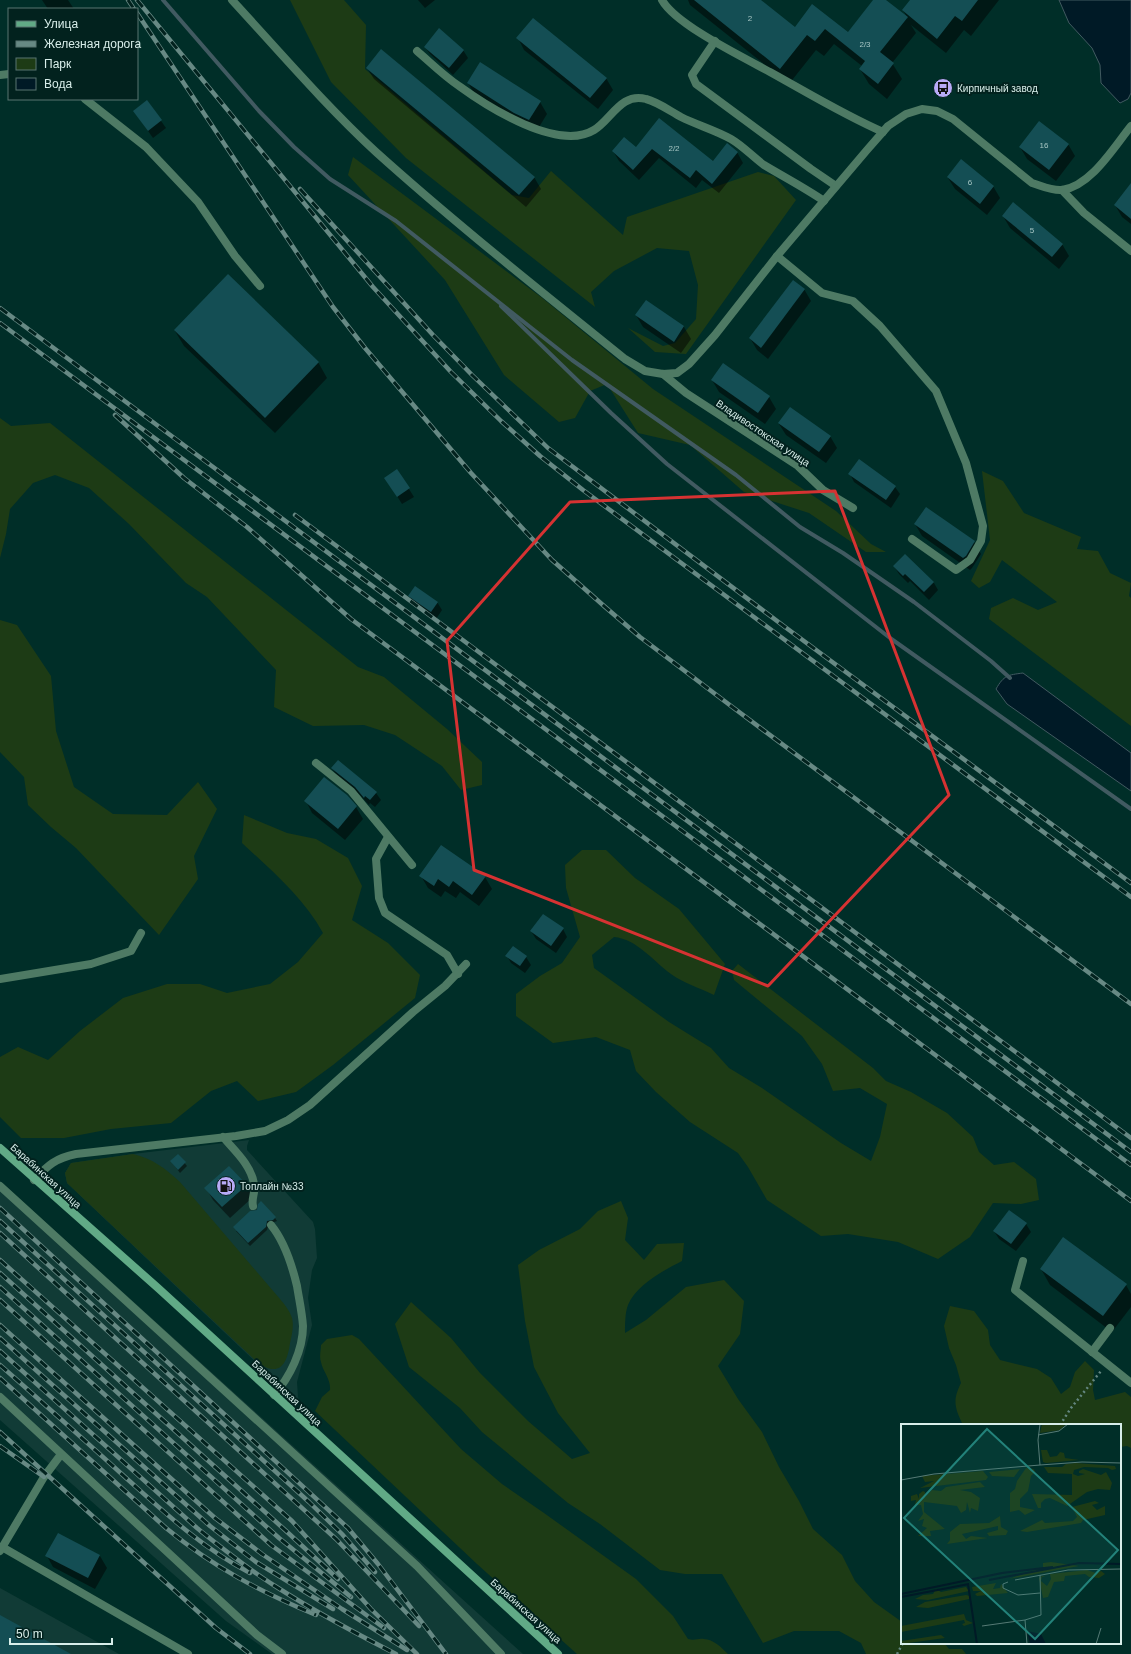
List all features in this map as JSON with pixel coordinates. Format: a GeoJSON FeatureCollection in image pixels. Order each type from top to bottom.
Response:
{"type":"FeatureCollection","features":[{"type":"Feature","properties":{"kind":"main road","name":"Барабинская улица"},"geometry":{"type":"LineString","coordinates":[[0,1148],[34,1180],[158,1288],[558,1654]]}},
{"type":"Feature","properties":{"kind":"street"},"geometry":{"type":"LineString","coordinates":[[232,0],[302,77],[375,151],[448,215],[625,359],[645,371],[663,374],[677,373],[690,364],[836,186],[888,126],[906,114],[922,109],[937,111],[953,119],[1032,183],[1048,188],[1062,190],[1080,184],[1093,173],[1131,126]]}},
{"type":"Feature","properties":{"kind":"street"},"geometry":{"type":"LineString","coordinates":[[662,0],[683,22],[820,101],[853,119],[883,132]]}},
{"type":"Feature","properties":{"kind":"street"},"geometry":{"type":"LineString","coordinates":[[715,41],[692,75],[696,84],[836,186]]}},
{"type":"Feature","properties":{"kind":"street"},"geometry":{"type":"LineString","coordinates":[[417,51],[458,86],[503,114],[547,133],[576,136],[586,135],[596,130],[622,103],[634,99],[645,99],[732,139],[764,164],[799,184],[824,201]]}},
{"type":"Feature","properties":{"kind":"street"},"geometry":{"type":"LineString","coordinates":[[86,100],[146,147],[192,197],[235,256],[260,286]]}},
{"type":"Feature","properties":{"kind":"street"},"geometry":{"type":"LineString","coordinates":[[1062,190],[1084,213],[1131,251]]}},
{"type":"Feature","properties":{"kind":"street"},"geometry":{"type":"LineString","coordinates":[[778,256],[822,293],[852,302],[880,326],[936,391],[966,463],[983,526],[981,541],[970,560],[956,570],[912,539]]}},
{"type":"Feature","properties":{"kind":"street","name":"Владивостокская улица"},"geometry":{"type":"LineString","coordinates":[[663,374],[686,393],[798,466],[823,490],[853,508]]}},
{"type":"Feature","properties":{"kind":"street"},"geometry":{"type":"LineString","coordinates":[[316,763],[351,791],[412,865]]}},
{"type":"Feature","properties":{"kind":"street"},"geometry":{"type":"LineString","coordinates":[[388,837],[376,859],[379,898],[385,913],[447,955],[458,974]]}},
{"type":"Feature","properties":{"kind":"street"},"geometry":{"type":"LineString","coordinates":[[0,978],[91,964],[118,956],[131,951],[141,933]]}},
{"type":"Feature","properties":{"kind":"street"},"geometry":{"type":"LineString","coordinates":[[34,1180],[50,1164],[62,1157],[265,1131],[288,1120],[310,1105],[413,1012],[458,974],[466,964]]}},
{"type":"Feature","properties":{"kind":"street"},"geometry":{"type":"LineString","coordinates":[[223,1137],[252,1172],[255,1186],[252,1200],[254,1206]]}},
{"type":"Feature","properties":{"kind":"street"},"geometry":{"type":"LineString","coordinates":[[0,1186],[417,1566],[501,1654]]}},
{"type":"Feature","properties":{"kind":"street"},"geometry":{"type":"LineString","coordinates":[[271,1225],[276,1231],[287,1253],[294,1273],[303,1327],[292,1371],[284,1384],[274,1395]]}},
{"type":"Feature","properties":{"kind":"street"},"geometry":{"type":"LineString","coordinates":[[1023,1261],[1015,1290],[1131,1383]]}},
{"type":"Feature","properties":{"kind":"street"},"geometry":{"type":"LineString","coordinates":[[1092,1352],[1110,1328]]}},
{"type":"Feature","properties":{"kind":"street"},"geometry":{"type":"LineString","coordinates":[[0,1398],[257,1635],[282,1654]]}},
{"type":"Feature","properties":{"kind":"street"},"geometry":{"type":"LineString","coordinates":[[59,1457],[44,1477],[1,1549],[188,1654]]}},
{"type":"Feature","properties":{"kind":"path"},"geometry":{"type":"LineString","coordinates":[[1061,1424],[1071,1408],[1107,1364]]}},
{"type":"Feature","properties":{"kind":"path"},"geometry":{"type":"LineString","coordinates":[[897,1654],[902,1644]]}},
{"type":"Feature","properties":{"kind":"highlighted area"},"geometry":{"type":"Polygon","coordinates":[[[835,491],[949,795],[768,986],[474,870],[447,641],[570,502],[835,491]]]}},
{"type":"Feature","properties":{"kind":"shaded area"},"geometry":{"type":"Polygon","coordinates":[[[249,1140],[247,1150],[313,1222],[315,1229],[317,1258],[312,1270],[308,1298],[312,1325],[297,1382],[298,1397],[301,1405],[67,1183],[65,1173],[71,1163],[249,1140]]]}},
{"type":"Feature","properties":{"kind":"shaded area"},"geometry":{"type":"Polygon","coordinates":[[[0,1181],[523,1654],[272,1654],[226,1621],[0,1420],[0,1181]]]}},
{"type":"Feature","properties":{"kind":"shaded area"},"geometry":{"type":"Polygon","coordinates":[[[0,1588],[119,1654],[0,1654],[0,1588]]]}},
{"type":"Feature","properties":{"kind":"green space"},"geometry":{"type":"Polygon","coordinates":[[[290,0],[344,0],[366,25],[365,69],[512,195],[529,198],[551,171],[623,235],[627,217],[758,172],[774,176],[796,200],[686,354],[655,352],[628,328],[663,346],[675,343],[696,319],[698,285],[689,251],[657,248],[614,271],[591,292],[595,307],[406,158],[331,82],[290,0]]]}},
{"type":"Feature","properties":{"kind":"green space"},"geometry":{"type":"Polygon","coordinates":[[[353,157],[541,297],[653,389],[836,511],[871,544],[886,552],[866,552],[809,513],[744,492],[690,445],[638,433],[607,384],[590,391],[575,418],[559,422],[504,375],[445,280],[348,175],[353,157]]]}},
{"type":"Feature","properties":{"kind":"green space"},"geometry":{"type":"Polygon","coordinates":[[[0,418],[11,426],[50,423],[358,667],[384,677],[447,729],[482,762],[482,785],[461,790],[442,766],[395,735],[364,725],[313,726],[274,707],[276,670],[207,597],[186,583],[129,524],[89,488],[55,475],[33,483],[10,509],[0,558],[0,418]]]}},
{"type":"Feature","properties":{"kind":"green space"},"geometry":{"type":"Polygon","coordinates":[[[982,471],[1003,481],[1024,513],[1081,537],[1077,549],[1098,551],[1110,573],[1131,583],[1129,596],[1131,598],[1131,726],[989,619],[991,608],[1013,598],[1038,610],[1057,602],[1002,560],[990,582],[979,588],[971,581],[990,540],[982,471]]]}},
{"type":"Feature","properties":{"kind":"green space"},"geometry":{"type":"Polygon","coordinates":[[[0,620],[17,625],[51,676],[56,731],[74,787],[113,814],[167,815],[198,782],[217,809],[194,856],[198,879],[159,935],[76,848],[28,805],[24,777],[0,752],[0,620]]]}},
{"type":"Feature","properties":{"kind":"green space"},"geometry":{"type":"Polygon","coordinates":[[[244,815],[287,833],[316,839],[348,858],[362,886],[352,920],[388,943],[420,975],[415,998],[333,1065],[296,1092],[258,1101],[237,1081],[211,1091],[171,1123],[111,1129],[64,1138],[21,1138],[0,1117],[0,1057],[18,1047],[48,1060],[80,1031],[123,998],[167,984],[200,984],[227,993],[270,984],[298,962],[323,933],[297,896],[242,843],[244,815]]]}},
{"type":"Feature","properties":{"kind":"green space"},"geometry":{"type":"Polygon","coordinates":[[[582,850],[606,850],[635,878],[679,909],[725,964],[714,995],[676,977],[664,969],[637,946],[614,937],[592,955],[594,968],[669,1022],[711,1048],[729,1068],[762,1088],[841,1143],[871,1161],[880,1137],[887,1104],[860,1088],[833,1091],[822,1064],[802,1036],[734,980],[732,971],[738,964],[873,1068],[886,1081],[911,1092],[947,1113],[973,1137],[979,1152],[994,1165],[1014,1162],[1036,1179],[1039,1200],[1021,1204],[993,1203],[970,1237],[938,1259],[898,1242],[848,1234],[821,1236],[767,1200],[738,1153],[690,1122],[656,1092],[636,1071],[630,1050],[596,1037],[553,1043],[516,1016],[516,994],[540,976],[562,963],[580,937],[566,888],[565,865],[582,850]]]}},
{"type":"Feature","properties":{"kind":"green space"},"geometry":{"type":"Polygon","coordinates":[[[133,1154],[158,1165],[180,1182],[287,1308],[293,1324],[289,1351],[287,1358],[281,1367],[271,1369],[257,1362],[67,1183],[65,1173],[71,1163],[133,1154]]]}},
{"type":"Feature","properties":{"kind":"green space"},"geometry":{"type":"Polygon","coordinates":[[[621,1201],[628,1218],[625,1240],[644,1260],[657,1244],[684,1243],[682,1261],[651,1279],[637,1291],[632,1298],[626,1311],[625,1333],[646,1320],[686,1287],[724,1280],[744,1301],[740,1334],[718,1366],[738,1399],[762,1432],[779,1467],[813,1529],[842,1555],[855,1581],[874,1602],[901,1621],[901,1644],[945,1644],[949,1649],[962,1649],[966,1654],[866,1654],[861,1643],[839,1631],[794,1631],[763,1643],[722,1574],[685,1574],[660,1570],[600,1524],[568,1503],[482,1432],[460,1408],[409,1367],[395,1324],[411,1302],[451,1338],[480,1373],[528,1421],[572,1459],[590,1453],[558,1413],[534,1367],[525,1321],[518,1265],[539,1250],[580,1229],[598,1211],[621,1201]]]}},
{"type":"Feature","properties":{"kind":"green space"},"geometry":{"type":"Polygon","coordinates":[[[950,1306],[974,1311],[988,1330],[990,1345],[1000,1360],[1037,1369],[1051,1378],[1061,1394],[1070,1387],[1075,1372],[1085,1361],[1094,1370],[1093,1390],[1095,1400],[1125,1392],[1131,1397],[1131,1448],[1127,1446],[1121,1447],[1121,1424],[963,1424],[956,1409],[956,1395],[961,1383],[949,1348],[944,1326],[950,1306]]]}},
{"type":"Feature","properties":{"kind":"green space"},"geometry":{"type":"Polygon","coordinates":[[[352,1335],[359,1339],[461,1449],[502,1484],[636,1579],[673,1616],[688,1639],[711,1640],[728,1654],[577,1654],[477,1564],[315,1411],[322,1397],[330,1390],[329,1382],[320,1360],[321,1345],[327,1339],[352,1335]]]}},
{"type":"Feature","properties":{"kind":"water"},"geometry":{"type":"Polygon","coordinates":[[[1059,0],[1131,0],[1131,93],[1128,99],[1120,103],[1101,83],[1100,65],[1092,48],[1069,23],[1059,0]]]}},
{"type":"Feature","properties":{"kind":"water"},"geometry":{"type":"Polygon","coordinates":[[[1023,673],[1131,753],[1131,791],[1007,704],[996,689],[1001,681],[1007,676],[1023,673]]]}},
{"type":"Feature","properties":{"kind":"building"},"geometry":{"type":"Polygon","coordinates":[[[694,0],[761,0],[795,27],[812,4],[848,32],[873,0],[886,0],[908,17],[880,52],[894,63],[878,84],[859,69],[865,61],[825,29],[815,41],[807,35],[780,69],[694,0]]]}},
{"type":"Feature","properties":{"kind":"building"},"geometry":{"type":"Polygon","coordinates":[[[910,0],[978,0],[962,21],[955,16],[937,39],[902,10],[910,0]]]}},
{"type":"Feature","properties":{"kind":"building"},"geometry":{"type":"Polygon","coordinates":[[[533,18],[607,78],[590,98],[516,38],[533,18]]]}},
{"type":"Feature","properties":{"kind":"building"},"geometry":{"type":"Polygon","coordinates":[[[439,28],[464,50],[449,68],[424,47],[439,28]]]}},
{"type":"Feature","properties":{"kind":"building"},"geometry":{"type":"Polygon","coordinates":[[[381,49],[535,177],[519,195],[366,68],[381,49]]]}},
{"type":"Feature","properties":{"kind":"building"},"geometry":{"type":"Polygon","coordinates":[[[480,62],[541,101],[529,120],[514,113],[467,83],[480,62]]]}},
{"type":"Feature","properties":{"kind":"building"},"geometry":{"type":"Polygon","coordinates":[[[147,100],[162,120],[148,131],[133,111],[147,100]]]}},
{"type":"Feature","properties":{"kind":"building"},"geometry":{"type":"Polygon","coordinates":[[[659,118],[713,161],[727,143],[738,152],[712,184],[696,170],[690,178],[652,149],[633,170],[612,151],[624,137],[636,147],[659,118]]]}},
{"type":"Feature","properties":{"kind":"building"},"geometry":{"type":"Polygon","coordinates":[[[1039,121],[1069,144],[1049,170],[1019,147],[1039,121]]]}},
{"type":"Feature","properties":{"kind":"building"},"geometry":{"type":"Polygon","coordinates":[[[961,159],[994,186],[980,204],[947,177],[961,159]]]}},
{"type":"Feature","properties":{"kind":"building"},"geometry":{"type":"Polygon","coordinates":[[[1131,183],[1131,219],[1114,205],[1131,183]]]}},
{"type":"Feature","properties":{"kind":"building"},"geometry":{"type":"Polygon","coordinates":[[[1013,202],[1063,244],[1052,257],[1002,216],[1013,202]]]}},
{"type":"Feature","properties":{"kind":"building"},"geometry":{"type":"Polygon","coordinates":[[[228,274],[319,362],[265,418],[174,330],[228,274]]]}},
{"type":"Feature","properties":{"kind":"building"},"geometry":{"type":"Polygon","coordinates":[[[793,280],[805,289],[761,348],[749,338],[793,280]]]}},
{"type":"Feature","properties":{"kind":"building"},"geometry":{"type":"Polygon","coordinates":[[[646,300],[684,326],[674,342],[635,315],[646,300]]]}},
{"type":"Feature","properties":{"kind":"building"},"geometry":{"type":"Polygon","coordinates":[[[723,363],[770,396],[758,413],[711,380],[723,363]]]}},
{"type":"Feature","properties":{"kind":"building"},"geometry":{"type":"Polygon","coordinates":[[[790,407],[831,436],[819,452],[778,423],[790,407]]]}},
{"type":"Feature","properties":{"kind":"building"},"geometry":{"type":"Polygon","coordinates":[[[859,459],[896,486],[886,500],[848,474],[859,459]]]}},
{"type":"Feature","properties":{"kind":"building"},"geometry":{"type":"Polygon","coordinates":[[[397,469],[410,488],[397,497],[384,478],[397,469]]]}},
{"type":"Feature","properties":{"kind":"building"},"geometry":{"type":"Polygon","coordinates":[[[926,507],[975,541],[966,556],[963,558],[914,524],[926,507]]]}},
{"type":"Feature","properties":{"kind":"building"},"geometry":{"type":"Polygon","coordinates":[[[905,554],[934,582],[924,592],[905,574],[903,576],[893,566],[905,554]]]}},
{"type":"Feature","properties":{"kind":"building"},"geometry":{"type":"Polygon","coordinates":[[[415,586],[438,602],[431,612],[408,596],[415,586]]]}},
{"type":"Feature","properties":{"kind":"building"},"geometry":{"type":"Polygon","coordinates":[[[338,760],[377,792],[370,800],[365,796],[364,798],[355,787],[331,768],[338,760]]]}},
{"type":"Feature","properties":{"kind":"building"},"geometry":{"type":"Polygon","coordinates":[[[324,777],[347,795],[357,806],[338,829],[304,801],[324,777]]]}},
{"type":"Feature","properties":{"kind":"building"},"geometry":{"type":"Polygon","coordinates":[[[441,845],[486,876],[472,895],[453,881],[449,887],[438,879],[434,886],[419,876],[441,845]]]}},
{"type":"Feature","properties":{"kind":"building"},"geometry":{"type":"Polygon","coordinates":[[[543,914],[564,928],[551,946],[530,931],[543,914]]]}},
{"type":"Feature","properties":{"kind":"building"},"geometry":{"type":"Polygon","coordinates":[[[513,946],[527,956],[520,966],[505,956],[513,946]]]}},
{"type":"Feature","properties":{"kind":"building"},"geometry":{"type":"Polygon","coordinates":[[[178,1154],[186,1162],[178,1170],[170,1161],[178,1154]]]}},
{"type":"Feature","properties":{"kind":"building"},"geometry":{"type":"Polygon","coordinates":[[[229,1166],[247,1185],[222,1207],[204,1188],[229,1166]]]}},
{"type":"Feature","properties":{"kind":"building"},"geometry":{"type":"Polygon","coordinates":[[[261,1201],[276,1217],[273,1220],[267,1221],[266,1227],[248,1243],[233,1227],[250,1211],[257,1210],[258,1204],[261,1201]]]}},
{"type":"Feature","properties":{"kind":"building"},"geometry":{"type":"Polygon","coordinates":[[[1009,1210],[1027,1223],[1011,1244],[993,1231],[1009,1210]]]}},
{"type":"Feature","properties":{"kind":"building"},"geometry":{"type":"Polygon","coordinates":[[[1063,1237],[1127,1284],[1103,1316],[1040,1269],[1063,1237]]]}},
{"type":"Feature","properties":{"kind":"building"},"geometry":{"type":"Polygon","coordinates":[[[58,1533],[100,1555],[88,1578],[45,1556],[58,1533]]]}},
{"type":"Feature","properties":{"kind":"building"},"geometry":{"type":"Polygon","coordinates":[[[0,1615],[71,1654],[0,1654],[0,1615]]]}},
{"type":"Feature","properties":{"kind":"waterway"},"geometry":{"type":"LineString","coordinates":[[163,0],[259,111],[294,147],[330,179],[396,221],[572,360],[736,475],[800,527],[843,553],[914,602],[991,661],[1010,678]]}},
{"type":"Feature","properties":{"kind":"waterway"},"geometry":{"type":"LineString","coordinates":[[501,306],[611,413],[667,464],[890,638],[1131,809]]}},
{"type":"Feature","properties":{"kind":"railway"},"geometry":{"type":"LineString","coordinates":[[128,0],[133,8]]}},
{"type":"Feature","properties":{"kind":"railway"},"geometry":{"type":"LineString","coordinates":[[137,0],[373,287],[451,372],[501,421],[540,456],[583,490],[1131,897]]}},
{"type":"Feature","properties":{"kind":"railway"},"geometry":{"type":"LineString","coordinates":[[138,14],[333,307],[365,348],[471,473],[552,560],[640,637],[1131,1004]]}},
{"type":"Feature","properties":{"kind":"railway"},"geometry":{"type":"LineString","coordinates":[[300,189],[433,335],[548,448],[785,627],[1131,883]]}},
{"type":"Feature","properties":{"kind":"railway"},"geometry":{"type":"LineString","coordinates":[[0,308],[1131,1152]]}},
{"type":"Feature","properties":{"kind":"railway"},"geometry":{"type":"LineString","coordinates":[[0,323],[1131,1165]]}},
{"type":"Feature","properties":{"kind":"railway"},"geometry":{"type":"LineString","coordinates":[[115,415],[184,478],[247,527],[351,619],[1131,1201]]}},
{"type":"Feature","properties":{"kind":"railway"},"geometry":{"type":"LineString","coordinates":[[295,515],[1131,1138]]}},
{"type":"Feature","properties":{"kind":"railway"},"geometry":{"type":"LineString","coordinates":[[0,1208],[348,1528],[378,1564],[446,1654]]}},
{"type":"Feature","properties":{"kind":"railway"},"geometry":{"type":"LineString","coordinates":[[0,1221],[309,1502],[342,1534],[375,1572]]}},
{"type":"Feature","properties":{"kind":"railway"},"geometry":{"type":"LineString","coordinates":[[0,1233],[336,1539],[419,1626]]}},
{"type":"Feature","properties":{"kind":"railway"},"geometry":{"type":"LineString","coordinates":[[0,1260],[292,1521],[371,1609],[417,1654]]}},
{"type":"Feature","properties":{"kind":"railway"},"geometry":{"type":"LineString","coordinates":[[0,1273],[338,1579]]}},
{"type":"Feature","properties":{"kind":"railway"},"geometry":{"type":"LineString","coordinates":[[0,1287],[279,1538],[351,1597]]}},
{"type":"Feature","properties":{"kind":"railway"},"geometry":{"type":"LineString","coordinates":[[0,1300],[271,1545],[384,1628]]}},
{"type":"Feature","properties":{"kind":"railway"},"geometry":{"type":"LineString","coordinates":[[0,1325],[215,1518],[262,1554],[342,1609],[407,1650]]}},
{"type":"Feature","properties":{"kind":"railway"},"geometry":{"type":"LineString","coordinates":[[0,1338],[210,1526],[256,1562],[333,1609]]}},
{"type":"Feature","properties":{"kind":"railway"},"geometry":{"type":"LineString","coordinates":[[0,1351],[197,1528],[235,1558],[305,1604],[396,1654]]}},
{"type":"Feature","properties":{"kind":"railway"},"geometry":{"type":"LineString","coordinates":[[0,1365],[184,1529],[232,1563],[250,1573]]}},
{"type":"Feature","properties":{"kind":"railway"},"geometry":{"type":"LineString","coordinates":[[0,1378],[166,1528],[201,1555],[237,1577],[275,1597],[316,1615]]}},
{"type":"Feature","properties":{"kind":"railway"},"geometry":{"type":"LineString","coordinates":[[0,1432],[216,1628],[250,1654]]}},
{"type":"Feature","properties":{"kind":"railway"},"geometry":{"type":"LineString","coordinates":[[0,1446],[44,1477]]}},
{"type":"Feature","properties":{"kind":"place","name":"Кирпичный завод"},"geometry":{"type":"Point","coordinates":[943,88]}},
{"type":"Feature","properties":{"kind":"place","name":"Топлайн №33"},"geometry":{"type":"Point","coordinates":[226,1186]}}]}
